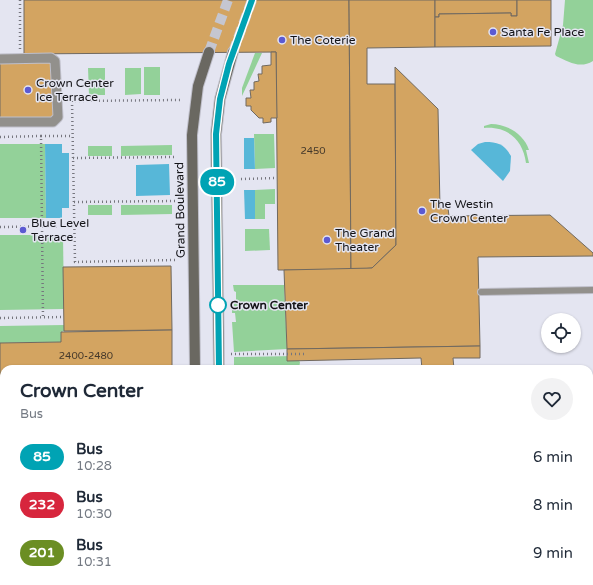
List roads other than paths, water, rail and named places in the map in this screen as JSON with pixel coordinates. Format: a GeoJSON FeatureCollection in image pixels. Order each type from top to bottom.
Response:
{"type":"FeatureCollection","features":[{"type":"Feature","properties":{"kind":"main road","name":"Grand Boulevard"},"geometry":{"type":"LineString","coordinates":[[195,365],[192,135],[198,86],[208,52]]}},
{"type":"Feature","properties":{"kind":"main road"},"geometry":{"type":"LineString","coordinates":[[219,365],[216,134],[220,99],[234,52]]}},
{"type":"Feature","properties":{"kind":"street"},"geometry":{"type":"LineString","coordinates":[[0,59],[51,58],[55,60],[58,117],[53,122],[0,122]]}},
{"type":"Feature","properties":{"kind":"lane"},"geometry":{"type":"LineString","coordinates":[[482,292],[593,290]]}},
{"type":"Feature","properties":{"kind":"water"},"geometry":{"type":"Polygon","coordinates":[[[244,138],[254,138],[255,169],[244,169],[244,138]]]}},
{"type":"Feature","properties":{"kind":"water"},"geometry":{"type":"Polygon","coordinates":[[[485,142],[500,144],[511,156],[510,171],[503,181],[471,150],[478,144],[485,142]]]}},
{"type":"Feature","properties":{"kind":"water"},"geometry":{"type":"Polygon","coordinates":[[[45,144],[62,144],[62,153],[69,153],[69,208],[62,208],[62,218],[46,218],[45,144]]]}},
{"type":"Feature","properties":{"kind":"water"},"geometry":{"type":"Polygon","coordinates":[[[169,164],[170,195],[136,196],[136,165],[169,164]]]}},
{"type":"Feature","properties":{"kind":"water"},"geometry":{"type":"Polygon","coordinates":[[[244,190],[255,190],[255,219],[245,219],[244,190]]]}},
{"type":"Feature","properties":{"kind":"tunnel"},"geometry":{"type":"LineString","coordinates":[[209,52],[228,0]]}},
{"type":"Feature","properties":{"kind":"tunnel"},"geometry":{"type":"LineString","coordinates":[[233,52],[252,0]]}},
{"type":"Feature","properties":{"kind":"place","name":"Santa Fe Place"},"geometry":{"type":"Point","coordinates":[493,32]}},
{"type":"Feature","properties":{"kind":"place","name":"The Coterie"},"geometry":{"type":"Point","coordinates":[282,40]}},
{"type":"Feature","properties":{"kind":"place","name":"Crown Center Ice Terrace"},"geometry":{"type":"Point","coordinates":[28,90]}},
{"type":"Feature","properties":{"kind":"place","name":"The Westin Crown Center"},"geometry":{"type":"Point","coordinates":[422,211]}},
{"type":"Feature","properties":{"kind":"place","name":"Blue Level Terrace"},"geometry":{"type":"Point","coordinates":[23,230]}},
{"type":"Feature","properties":{"kind":"place","name":"The Grand Theater"},"geometry":{"type":"Point","coordinates":[327,240]}},
{"type":"Feature","properties":{"kind":"place","name":"Crown Center"},"geometry":{"type":"Point","coordinates":[218,305]}}]}
